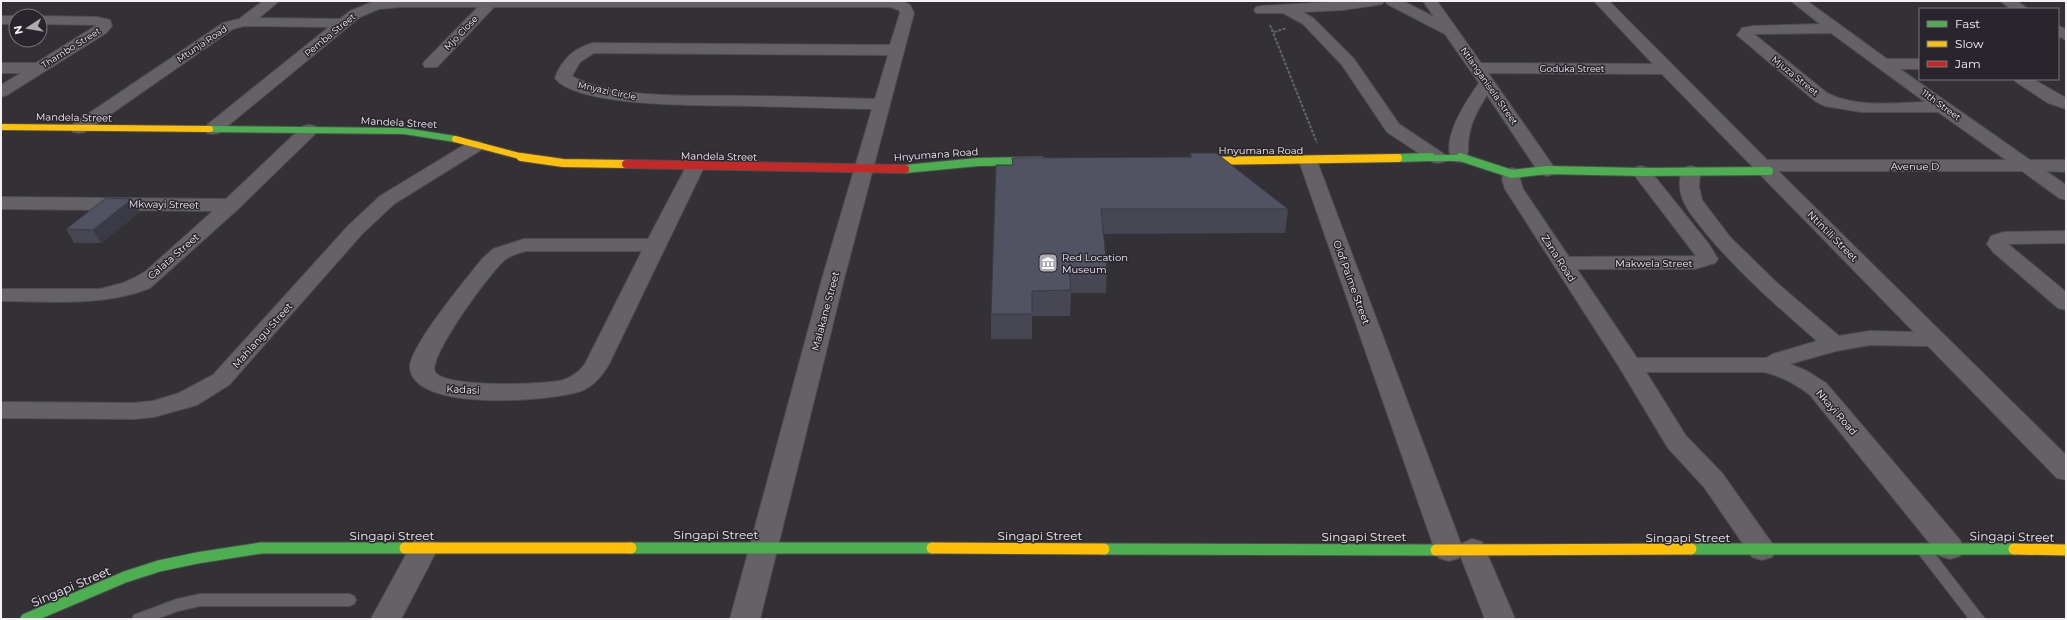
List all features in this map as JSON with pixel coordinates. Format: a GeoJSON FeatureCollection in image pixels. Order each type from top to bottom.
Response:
{"type":"FeatureCollection","features":[{"type":"Feature","properties":{"kind":"street"},"geometry":{"type":"LineString","coordinates":[[244,22],[272,1]]}},
{"type":"Feature","properties":{"kind":"street"},"geometry":{"type":"LineString","coordinates":[[1262,10],[1342,6],[1377,1]]}},
{"type":"Feature","properties":{"kind":"street"},"geometry":{"type":"LineString","coordinates":[[1389,1],[1432,4]]}},
{"type":"Feature","properties":{"kind":"street"},"geometry":{"type":"LineString","coordinates":[[1392,1],[1450,31]]}},
{"type":"Feature","properties":{"kind":"street","name":"Ntintili Street"},"geometry":{"type":"LineString","coordinates":[[1601,1],[1666,69],[2066,471]]}},
{"type":"Feature","properties":{"kind":"street","name":"11th Street"},"geometry":{"type":"LineString","coordinates":[[1798,1],[1886,64],[1942,107],[2066,194]]}},
{"type":"Feature","properties":{"kind":"street"},"geometry":{"type":"LineString","coordinates":[[2008,1],[2019,8]]}},
{"type":"Feature","properties":{"kind":"street","name":"Pemba Street"},"geometry":{"type":"LineString","coordinates":[[213,129],[362,9],[386,3],[890,3],[902,5]]}},
{"type":"Feature","properties":{"kind":"street","name":"Mjo Close"},"geometry":{"type":"LineString","coordinates":[[431,64],[490,3]]}},
{"type":"Feature","properties":{"kind":"street","name":"Ntlanganisela Street"},"geometry":{"type":"LineString","coordinates":[[1432,4],[1547,170]]}},
{"type":"Feature","properties":{"kind":"street","name":"Malakane Street"},"geometry":{"type":"LineString","coordinates":[[745,619],[864,168],[907,13],[902,5]]}},
{"type":"Feature","properties":{"kind":"street"},"geometry":{"type":"LineString","coordinates":[[1286,9],[1308,21],[1348,62],[1392,128],[1438,158]]}},
{"type":"Feature","properties":{"kind":"street","name":"Thambo Street"},"geometry":{"type":"LineString","coordinates":[[1,92],[101,30],[104,26],[104,23],[97,21],[48,20]]}},
{"type":"Feature","properties":{"kind":"street","name":"Mtunja Road"},"geometry":{"type":"LineString","coordinates":[[79,128],[228,26],[244,22],[344,23]]}},
{"type":"Feature","properties":{"kind":"street","name":"Mjuza Street"},"geometry":{"type":"LineString","coordinates":[[1836,28],[1748,30],[1745,35],[1821,97],[1833,104],[1851,107],[1942,107]]}},
{"type":"Feature","properties":{"kind":"street","name":"Mnyazi Circle"},"geometry":{"type":"LineString","coordinates":[[882,104],[640,98],[584,88],[574,85],[563,78],[570,63],[581,51],[594,48],[897,50]]}},
{"type":"Feature","properties":{"kind":"street"},"geometry":{"type":"LineString","coordinates":[[1886,64],[1919,64]]}},
{"type":"Feature","properties":{"kind":"street"},"geometry":{"type":"LineString","coordinates":[[1,68],[39,68]]}},
{"type":"Feature","properties":{"kind":"street","name":"Goduka Street"},"geometry":{"type":"LineString","coordinates":[[1477,68],[1666,69]]}},
{"type":"Feature","properties":{"kind":"street"},"geometry":{"type":"LineString","coordinates":[[2024,80],[2054,100],[2066,104]]}},
{"type":"Feature","properties":{"kind":"street"},"geometry":{"type":"LineString","coordinates":[[1459,157],[1458,147],[1463,124],[1469,109],[1487,83]]}},
{"type":"Feature","properties":{"kind":"street","name":"Mandela Street"},"geometry":{"type":"LineString","coordinates":[[1,127],[308,130],[427,133],[446,136],[475,146],[523,158],[556,163],[695,167],[864,168]]}},
{"type":"Feature","properties":{"kind":"street","name":"Calata Street"},"geometry":{"type":"LineString","coordinates":[[1,295],[100,295],[130,288],[142,283],[153,275],[231,205],[308,130]]}},
{"type":"Feature","properties":{"kind":"street","name":"Mahlangu Street"},"geometry":{"type":"LineString","coordinates":[[1,410],[147,410],[188,399],[205,390],[221,380],[355,230],[387,200],[475,146]]}},
{"type":"Feature","properties":{"kind":"street","name":"Hnyumana Road"},"geometry":{"type":"LineString","coordinates":[[1191,161],[1308,161],[1459,157],[1512,174]]}},
{"type":"Feature","properties":{"kind":"street","name":"Hnyumana Road"},"geometry":{"type":"LineString","coordinates":[[864,168],[922,168],[978,162],[1053,161]]}},
{"type":"Feature","properties":{"kind":"street","name":"Olof Palme Street"},"geometry":{"type":"LineString","coordinates":[[1308,161],[1460,550],[1500,619]]}},
{"type":"Feature","properties":{"kind":"street","name":"Avenue D"},"geometry":{"type":"LineString","coordinates":[[1766,168],[2066,166]]}},
{"type":"Feature","properties":{"kind":"street","name":"Kadasi"},"geometry":{"type":"LineString","coordinates":[[655,245],[524,245],[500,253],[489,263],[429,348],[422,365],[423,374],[436,386],[445,388],[546,392],[578,383],[586,378],[597,364],[695,167]]}},
{"type":"Feature","properties":{"kind":"street"},"geometry":{"type":"LineString","coordinates":[[1512,174],[1547,170],[1646,179],[1691,172],[1766,168]]}},
{"type":"Feature","properties":{"kind":"street"},"geometry":{"type":"LineString","coordinates":[[1691,172],[1689,185],[1691,196],[1696,207],[1716,233],[1749,270],[1834,344]]}},
{"type":"Feature","properties":{"kind":"street","name":"Zana Road"},"geometry":{"type":"LineString","coordinates":[[1512,174],[1511,179],[1514,189],[1630,365],[1677,442],[1713,480],[1762,550]]}},
{"type":"Feature","properties":{"kind":"street"},"geometry":{"type":"LineString","coordinates":[[1646,179],[1691,196]]}},
{"type":"Feature","properties":{"kind":"street","name":"Makwela Street"},"geometry":{"type":"LineString","coordinates":[[1562,263],[1696,263],[1708,259],[1701,247],[1646,179]]}},
{"type":"Feature","properties":{"kind":"street","name":"Mkwayi Street"},"geometry":{"type":"LineString","coordinates":[[1,202],[231,205]]}},
{"type":"Feature","properties":{"kind":"street"},"geometry":{"type":"LineString","coordinates":[[2066,237],[2004,238],[1998,240],[1998,244],[2000,248],[2066,303]]}},
{"type":"Feature","properties":{"kind":"street"},"geometry":{"type":"LineString","coordinates":[[1775,367],[1776,361],[1781,359],[1834,344],[1870,338],[1934,338]]}},
{"type":"Feature","properties":{"kind":"street","name":"Nkayi Road"},"geometry":{"type":"LineString","coordinates":[[1630,365],[1764,365],[1775,367],[1797,375],[1818,389],[1950,548]]}},
{"type":"Feature","properties":{"kind":"street","name":"Singapi Street"},"geometry":{"type":"LineString","coordinates":[[26,619],[116,580],[159,566],[209,555],[261,548],[763,547],[1762,550],[1950,548],[2066,550]]}},
{"type":"Feature","properties":{"kind":"street"},"geometry":{"type":"LineString","coordinates":[[386,619],[424,548]]}},
{"type":"Feature","properties":{"kind":"lane"},"geometry":{"type":"LineString","coordinates":[[1923,549],[1978,619]]}},
{"type":"Feature","properties":{"kind":"lane"},"geometry":{"type":"LineString","coordinates":[[139,619],[177,604],[200,600],[349,600]]}},
{"type":"Feature","properties":{"kind":"path"},"geometry":{"type":"LineString","coordinates":[[1270,26],[1322,156],[1308,161]]}},
{"type":"Feature","properties":{"kind":"building","name":"Red Location Museum"},"geometry":{"type":"Polygon","coordinates":[[[1190,153],[1216,153],[1288,209],[1101,209],[1107,268],[1069,268],[1071,290],[1032,291],[1032,314],[991,314],[996,165],[1013,165],[1012,158],[1192,157],[1190,153]]]}},
{"type":"Feature","properties":{"kind":"building"},"geometry":{"type":"Polygon","coordinates":[[[106,198],[132,199],[93,230],[66,229],[106,198]]]}},
{"type":"Feature","properties":{"kind":"traffic: fast"},"geometry":{"type":"LineString","coordinates":[[210,129],[404,131],[455,139]]}},
{"type":"Feature","properties":{"kind":"traffic: fast"},"geometry":{"type":"LineString","coordinates":[[1398,158],[1459,157],[1512,174],[1547,170],[1641,172],[1769,171]]}},
{"type":"Feature","properties":{"kind":"traffic: fast"},"geometry":{"type":"LineString","coordinates":[[905,169],[978,162],[1041,161]]}},
{"type":"Feature","properties":{"kind":"traffic: fast"},"geometry":{"type":"LineString","coordinates":[[26,619],[125,577],[159,566],[197,558],[261,548],[405,548]]}},
{"type":"Feature","properties":{"kind":"traffic: fast"},"geometry":{"type":"LineString","coordinates":[[631,548],[932,548]]}},
{"type":"Feature","properties":{"kind":"traffic: fast"},"geometry":{"type":"LineString","coordinates":[[1104,549],[1436,550]]}},
{"type":"Feature","properties":{"kind":"traffic: fast"},"geometry":{"type":"LineString","coordinates":[[1691,549],[2014,549]]}},
{"type":"Feature","properties":{"kind":"traffic: slow"},"geometry":{"type":"LineString","coordinates":[[1,127],[210,129]]}},
{"type":"Feature","properties":{"kind":"traffic: slow"},"geometry":{"type":"LineString","coordinates":[[455,139],[523,158],[563,163],[626,164]]}},
{"type":"Feature","properties":{"kind":"traffic: slow"},"geometry":{"type":"LineString","coordinates":[[1198,161],[1398,158]]}},
{"type":"Feature","properties":{"kind":"traffic: slow"},"geometry":{"type":"LineString","coordinates":[[405,548],[631,548]]}},
{"type":"Feature","properties":{"kind":"traffic: slow"},"geometry":{"type":"LineString","coordinates":[[932,548],[1104,549]]}},
{"type":"Feature","properties":{"kind":"traffic: slow"},"geometry":{"type":"LineString","coordinates":[[1436,550],[1691,549]]}},
{"type":"Feature","properties":{"kind":"traffic: slow"},"geometry":{"type":"LineString","coordinates":[[2014,549],[2066,550]]}},
{"type":"Feature","properties":{"kind":"traffic: jam"},"geometry":{"type":"LineString","coordinates":[[626,164],[905,169]]}},
{"type":"Feature","properties":{"kind":"place","name":"Red Location Museum"},"geometry":{"type":"Point","coordinates":[1048,263]}}]}
